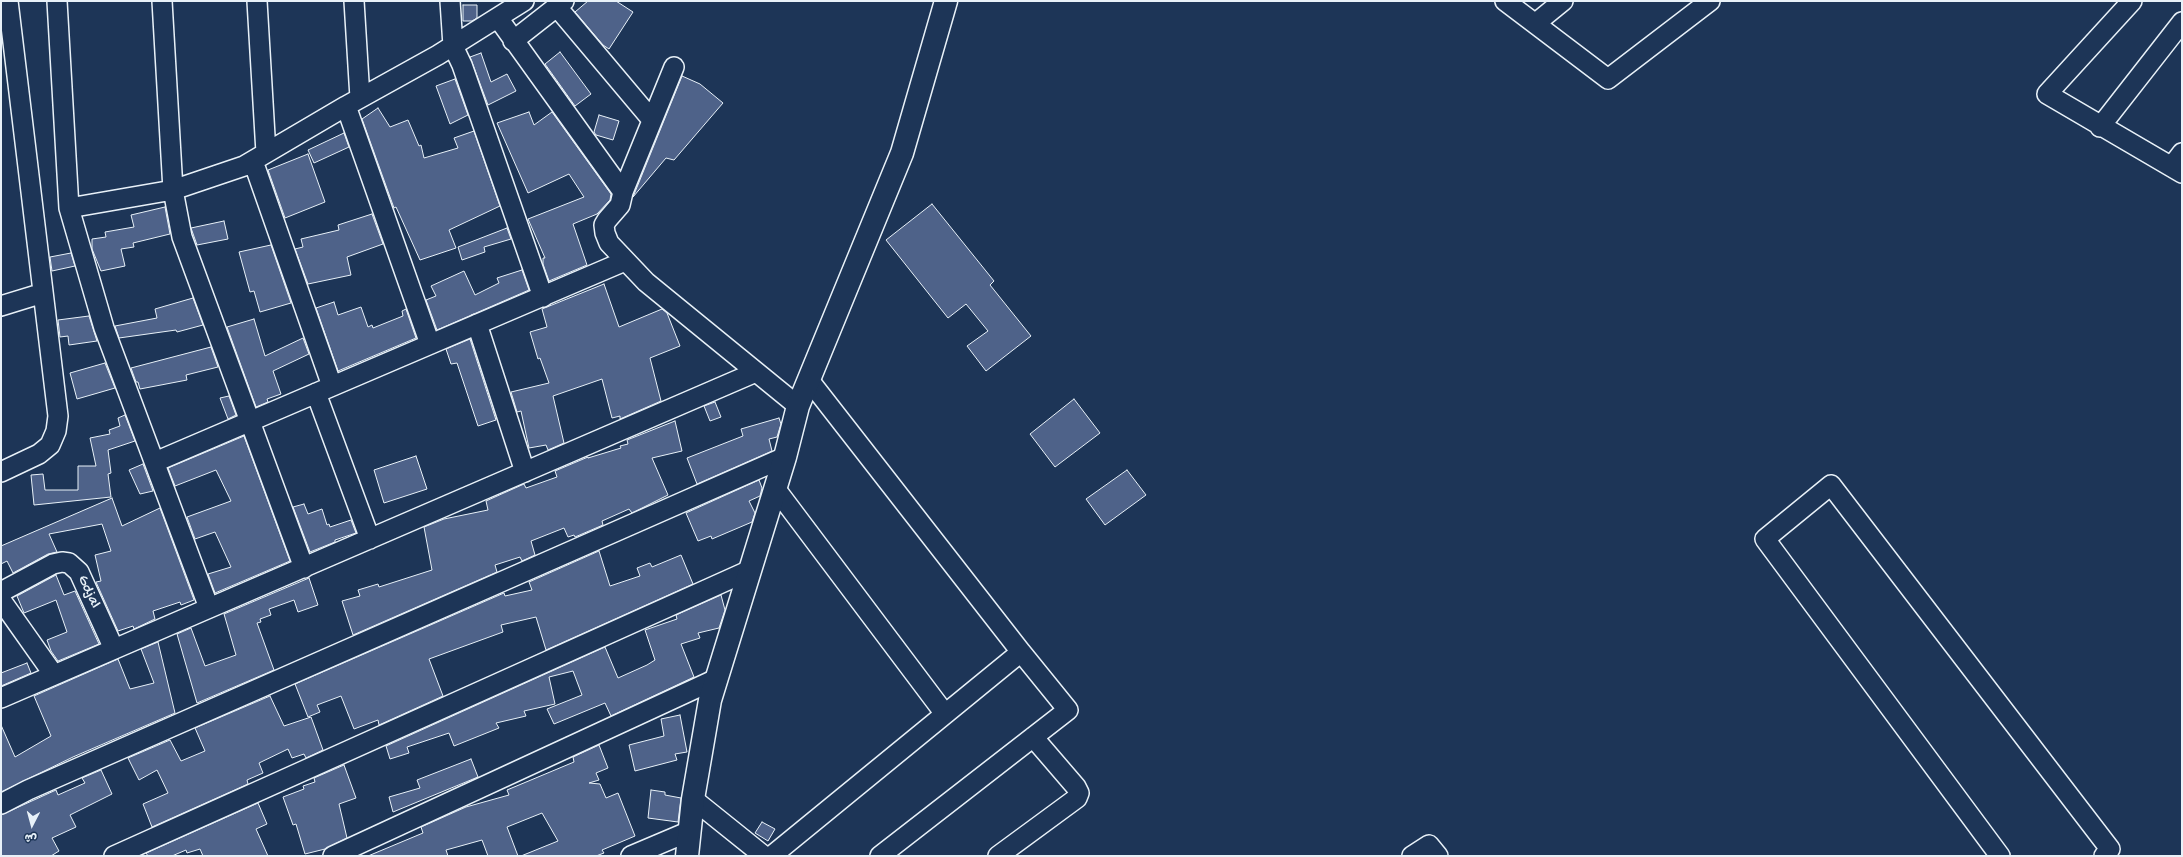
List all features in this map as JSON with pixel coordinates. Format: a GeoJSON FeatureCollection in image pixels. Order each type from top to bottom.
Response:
{"type":"FeatureCollection","features":[{"type":"Feature","properties":{"kind":"street"},"geometry":{"type":"LineString","coordinates":[[1,472],[39,454],[50,445],[56,431],[58,416],[8,1]]}},
{"type":"Feature","properties":{"kind":"street"},"geometry":{"type":"LineString","coordinates":[[57,1],[69,208],[104,328],[208,608]]}},
{"type":"Feature","properties":{"kind":"street"},"geometry":{"type":"LineString","coordinates":[[162,1],[173,190],[182,237],[304,568]]}},
{"type":"Feature","properties":{"kind":"street"},"geometry":{"type":"LineString","coordinates":[[257,1],[259,157],[324,389],[370,539]]}},
{"type":"Feature","properties":{"kind":"street"},"geometry":{"type":"LineString","coordinates":[[354,1],[353,102],[430,344]]}},
{"type":"Feature","properties":{"kind":"street"},"geometry":{"type":"LineString","coordinates":[[450,1],[453,46],[462,66],[542,297]]}},
{"type":"Feature","properties":{"kind":"street"},"geometry":{"type":"LineString","coordinates":[[69,208],[173,190],[244,166],[353,102],[453,46],[524,1]]}},
{"type":"Feature","properties":{"kind":"street"},"geometry":{"type":"LineString","coordinates":[[687,856],[693,799],[710,700],[748,571],[785,457],[798,406],[902,153],[946,1]]}},
{"type":"Feature","properties":{"kind":"street"},"geometry":{"type":"LineString","coordinates":[[1504,1],[1536,23],[1608,78],[1710,1]]}},
{"type":"Feature","properties":{"kind":"street"},"geometry":{"type":"LineString","coordinates":[[1536,23],[1563,1]]}},
{"type":"Feature","properties":{"kind":"street"},"geometry":{"type":"LineString","coordinates":[[2132,1],[2046,94],[2100,127],[2179,164]]}},
{"type":"Feature","properties":{"kind":"street"},"geometry":{"type":"LineString","coordinates":[[513,41],[560,4],[652,120]]}},
{"type":"Feature","properties":{"kind":"street"},"geometry":{"type":"LineString","coordinates":[[498,18],[513,41],[623,192]]}},
{"type":"Feature","properties":{"kind":"street"},"geometry":{"type":"LineString","coordinates":[[2100,127],[2182,22]]}},
{"type":"Feature","properties":{"kind":"street"},"geometry":{"type":"LineString","coordinates":[[674,67],[623,192],[620,205],[604,225],[604,233],[609,243],[646,282],[798,406]]}},
{"type":"Feature","properties":{"kind":"street"},"geometry":{"type":"LineString","coordinates":[[155,462],[625,261]]}},
{"type":"Feature","properties":{"kind":"street"},"geometry":{"type":"LineString","coordinates":[[1,306],[43,293]]}},
{"type":"Feature","properties":{"kind":"street"},"geometry":{"type":"LineString","coordinates":[[477,324],[525,472]]}},
{"type":"Feature","properties":{"kind":"street"},"geometry":{"type":"LineString","coordinates":[[1,698],[756,372]]}},
{"type":"Feature","properties":{"kind":"street"},"geometry":{"type":"LineString","coordinates":[[809,380],[1068,710],[880,856]]}},
{"type":"Feature","properties":{"kind":"street"},"geometry":{"type":"LineString","coordinates":[[1,804],[28,790],[785,457]]}},
{"type":"Feature","properties":{"kind":"street"},"geometry":{"type":"LineString","coordinates":[[2000,856],[1765,539],[1831,485],[2110,849],[2104,856]]}},
{"type":"Feature","properties":{"kind":"street"},"geometry":{"type":"LineString","coordinates":[[775,488],[945,714]]}},
{"type":"Feature","properties":{"kind":"street","name":"Gdjal"},"geometry":{"type":"LineString","coordinates":[[1,592],[53,564],[62,562],[69,563],[79,572],[114,649]]}},
{"type":"Feature","properties":{"kind":"street"},"geometry":{"type":"LineString","coordinates":[[114,856],[748,571]]}},
{"type":"Feature","properties":{"kind":"street"},"geometry":{"type":"LineString","coordinates":[[1,600],[54,675]]}},
{"type":"Feature","properties":{"kind":"street"},"geometry":{"type":"LineString","coordinates":[[693,799],[769,855],[1021,652]]}},
{"type":"Feature","properties":{"kind":"street"},"geometry":{"type":"LineString","coordinates":[[333,856],[716,679]]}},
{"type":"Feature","properties":{"kind":"street"},"geometry":{"type":"LineString","coordinates":[[998,856],[1078,798],[1079,793],[1076,787],[1033,737]]}},
{"type":"Feature","properties":{"kind":"street"},"geometry":{"type":"LineString","coordinates":[[631,856],[690,831]]}},
{"type":"Feature","properties":{"kind":"street"},"geometry":{"type":"LineString","coordinates":[[1412,856],[1429,846],[1438,856]]}},
{"type":"Feature","properties":{"kind":"building"},"geometry":{"type":"Polygon","coordinates":[[[588,1],[616,1],[633,12],[609,49],[603,45],[575,12],[588,1]]]}},
{"type":"Feature","properties":{"kind":"building"},"geometry":{"type":"Polygon","coordinates":[[[463,5],[477,5],[477,18],[472,21],[463,21],[463,5]]]}},
{"type":"Feature","properties":{"kind":"building"},"geometry":{"type":"Polygon","coordinates":[[[560,52],[591,94],[575,106],[545,64],[560,52]]]}},
{"type":"Feature","properties":{"kind":"building"},"geometry":{"type":"Polygon","coordinates":[[[481,53],[491,82],[507,74],[516,91],[488,105],[470,57],[481,53]]]}},
{"type":"Feature","properties":{"kind":"building"},"geometry":{"type":"Polygon","coordinates":[[[682,76],[700,84],[723,103],[674,160],[666,158],[633,197],[682,76]]]}},
{"type":"Feature","properties":{"kind":"building"},"geometry":{"type":"Polygon","coordinates":[[[455,79],[468,115],[450,124],[436,86],[455,79]]]}},
{"type":"Feature","properties":{"kind":"building"},"geometry":{"type":"Polygon","coordinates":[[[378,108],[390,127],[408,120],[419,146],[421,145],[424,158],[458,148],[454,138],[474,131],[500,206],[449,230],[456,248],[420,260],[396,207],[394,208],[362,119],[378,108]]]}},
{"type":"Feature","properties":{"kind":"building"},"geometry":{"type":"Polygon","coordinates":[[[529,112],[534,125],[552,112],[611,194],[610,200],[597,214],[573,224],[587,265],[549,281],[543,264],[543,258],[545,258],[528,219],[584,197],[569,174],[528,193],[497,123],[529,112]]]}},
{"type":"Feature","properties":{"kind":"building"},"geometry":{"type":"Polygon","coordinates":[[[599,115],[619,121],[613,140],[596,135],[594,132],[599,115]]]}},
{"type":"Feature","properties":{"kind":"building"},"geometry":{"type":"Polygon","coordinates":[[[344,133],[349,147],[314,163],[308,150],[344,133]]]}},
{"type":"Feature","properties":{"kind":"building"},"geometry":{"type":"Polygon","coordinates":[[[308,154],[325,202],[285,218],[268,170],[308,154]]]}},
{"type":"Feature","properties":{"kind":"building"},"geometry":{"type":"Polygon","coordinates":[[[932,204],[994,281],[990,285],[1031,336],[986,371],[967,346],[988,331],[966,304],[948,318],[886,240],[932,204]]]}},
{"type":"Feature","properties":{"kind":"building"},"geometry":{"type":"Polygon","coordinates":[[[165,207],[170,234],[133,243],[134,247],[121,249],[125,266],[101,271],[92,249],[92,239],[106,237],[105,232],[134,227],[131,215],[165,207]]]}},
{"type":"Feature","properties":{"kind":"building"},"geometry":{"type":"Polygon","coordinates":[[[372,214],[383,244],[347,257],[351,275],[308,284],[295,249],[303,247],[301,239],[339,230],[338,225],[372,214]]]}},
{"type":"Feature","properties":{"kind":"building"},"geometry":{"type":"Polygon","coordinates":[[[224,221],[228,239],[197,245],[191,228],[224,221]]]}},
{"type":"Feature","properties":{"kind":"building"},"geometry":{"type":"Polygon","coordinates":[[[507,228],[511,239],[484,247],[485,252],[462,260],[458,247],[507,228]]]}},
{"type":"Feature","properties":{"kind":"building"},"geometry":{"type":"Polygon","coordinates":[[[271,245],[291,303],[260,312],[254,291],[250,292],[239,252],[271,245]]]}},
{"type":"Feature","properties":{"kind":"building"},"geometry":{"type":"Polygon","coordinates":[[[71,253],[75,266],[52,271],[50,257],[71,253]]]}},
{"type":"Feature","properties":{"kind":"building"},"geometry":{"type":"Polygon","coordinates":[[[522,270],[529,290],[437,330],[426,300],[436,296],[431,286],[464,271],[475,295],[499,283],[497,278],[522,270]]]}},
{"type":"Feature","properties":{"kind":"building"},"geometry":{"type":"Polygon","coordinates":[[[604,284],[619,327],[662,309],[667,313],[680,346],[650,358],[661,401],[620,419],[620,416],[612,418],[602,379],[553,396],[564,443],[548,450],[546,445],[529,448],[521,411],[517,412],[511,392],[549,383],[540,358],[538,359],[530,332],[547,327],[542,309],[604,284]]]}},
{"type":"Feature","properties":{"kind":"building"},"geometry":{"type":"Polygon","coordinates":[[[193,298],[203,325],[177,332],[176,330],[119,338],[115,326],[157,318],[155,309],[193,298]]]}},
{"type":"Feature","properties":{"kind":"building"},"geometry":{"type":"Polygon","coordinates":[[[334,302],[338,315],[361,307],[368,327],[372,325],[373,328],[403,316],[402,311],[406,309],[416,338],[338,371],[316,308],[334,302]]]}},
{"type":"Feature","properties":{"kind":"building"},"geometry":{"type":"Polygon","coordinates":[[[89,316],[97,341],[69,345],[68,336],[60,337],[58,320],[89,316]]]}},
{"type":"Feature","properties":{"kind":"building"},"geometry":{"type":"Polygon","coordinates":[[[254,319],[265,356],[303,338],[309,354],[273,371],[281,394],[267,399],[268,402],[256,407],[227,327],[254,319]]]}},
{"type":"Feature","properties":{"kind":"building"},"geometry":{"type":"Polygon","coordinates":[[[470,339],[496,420],[478,426],[457,363],[451,364],[446,349],[470,339]]]}},
{"type":"Feature","properties":{"kind":"building"},"geometry":{"type":"Polygon","coordinates":[[[211,347],[218,367],[186,375],[187,380],[140,389],[138,382],[136,382],[131,368],[211,347]]]}},
{"type":"Feature","properties":{"kind":"building"},"geometry":{"type":"Polygon","coordinates":[[[105,363],[115,388],[77,399],[70,373],[105,363]]]}},
{"type":"Feature","properties":{"kind":"building"},"geometry":{"type":"Polygon","coordinates":[[[229,396],[236,415],[228,419],[220,398],[229,396]]]}},
{"type":"Feature","properties":{"kind":"building"},"geometry":{"type":"Polygon","coordinates":[[[1074,399],[1100,433],[1055,467],[1030,434],[1074,399]]]}},
{"type":"Feature","properties":{"kind":"building"},"geometry":{"type":"Polygon","coordinates":[[[715,402],[721,417],[710,421],[704,406],[715,402]]]}},
{"type":"Feature","properties":{"kind":"building"},"geometry":{"type":"Polygon","coordinates":[[[125,415],[135,441],[108,450],[111,473],[108,474],[111,497],[34,505],[31,475],[43,474],[45,490],[78,490],[78,466],[96,466],[90,438],[110,434],[109,430],[120,426],[118,418],[125,415]]]}},
{"type":"Feature","properties":{"kind":"building"},"geometry":{"type":"Polygon","coordinates":[[[779,418],[781,424],[777,437],[769,439],[772,451],[697,484],[687,458],[743,436],[741,429],[779,418]]]}},
{"type":"Feature","properties":{"kind":"building"},"geometry":{"type":"Polygon","coordinates":[[[675,421],[682,451],[652,458],[668,495],[632,513],[629,509],[602,521],[603,525],[575,537],[574,535],[568,537],[564,528],[531,541],[535,555],[522,561],[520,557],[495,565],[497,572],[353,635],[342,601],[360,596],[358,590],[378,584],[379,587],[432,570],[424,527],[444,519],[488,510],[486,501],[524,484],[526,488],[557,477],[555,471],[588,457],[621,448],[620,446],[628,444],[627,440],[675,421]]]}},
{"type":"Feature","properties":{"kind":"building"},"geometry":{"type":"Polygon","coordinates":[[[244,436],[290,561],[215,593],[208,574],[231,567],[215,532],[195,539],[187,517],[231,501],[216,470],[175,486],[168,468],[244,436]]]}},
{"type":"Feature","properties":{"kind":"building"},"geometry":{"type":"Polygon","coordinates":[[[416,456],[427,489],[384,503],[374,470],[416,456]]]}},
{"type":"Feature","properties":{"kind":"building"},"geometry":{"type":"Polygon","coordinates":[[[143,464],[153,491],[140,494],[129,470],[143,464]]]}},
{"type":"Feature","properties":{"kind":"building"},"geometry":{"type":"Polygon","coordinates":[[[1127,470],[1146,495],[1105,525],[1086,499],[1127,470]]]}},
{"type":"Feature","properties":{"kind":"building"},"geometry":{"type":"Polygon","coordinates":[[[759,480],[762,488],[760,496],[749,501],[755,513],[752,522],[712,539],[711,536],[698,541],[686,513],[759,480]]]}},
{"type":"Feature","properties":{"kind":"building"},"geometry":{"type":"Polygon","coordinates":[[[112,498],[122,526],[160,508],[194,600],[181,605],[180,602],[153,611],[155,619],[134,629],[133,626],[118,631],[96,582],[101,581],[95,555],[111,551],[102,524],[49,534],[57,552],[48,554],[13,573],[7,561],[1,564],[1,546],[112,498]]]}},
{"type":"Feature","properties":{"kind":"building"},"geometry":{"type":"Polygon","coordinates":[[[304,504],[308,514],[322,509],[327,525],[329,524],[330,527],[351,520],[356,533],[335,540],[335,542],[310,552],[293,507],[304,504]]]}},
{"type":"Feature","properties":{"kind":"building"},"geometry":{"type":"Polygon","coordinates":[[[599,551],[610,586],[640,576],[637,568],[650,563],[652,567],[681,555],[693,584],[546,650],[536,617],[501,625],[503,632],[429,659],[443,696],[379,725],[378,720],[354,729],[341,696],[317,705],[320,712],[308,717],[295,684],[504,593],[505,596],[532,590],[529,582],[599,551]]]}},
{"type":"Feature","properties":{"kind":"building"},"geometry":{"type":"Polygon","coordinates":[[[56,575],[64,595],[75,591],[99,644],[58,661],[51,651],[47,640],[67,632],[56,600],[24,613],[17,596],[56,575]]]}},
{"type":"Feature","properties":{"kind":"building"},"geometry":{"type":"Polygon","coordinates":[[[309,578],[318,605],[298,612],[294,600],[269,609],[271,615],[260,619],[261,622],[257,623],[274,670],[197,703],[177,634],[191,628],[205,666],[236,655],[224,614],[309,578]]]}},
{"type":"Feature","properties":{"kind":"building"},"geometry":{"type":"Polygon","coordinates":[[[721,595],[725,610],[719,628],[698,633],[700,638],[681,644],[694,677],[611,716],[605,703],[554,724],[547,709],[582,695],[573,671],[549,677],[555,704],[524,711],[526,716],[496,723],[499,728],[454,746],[449,733],[407,747],[409,753],[390,759],[386,746],[605,647],[618,678],[647,665],[655,660],[645,630],[677,619],[676,615],[721,595]]]}},
{"type":"Feature","properties":{"kind":"building"},"geometry":{"type":"Polygon","coordinates":[[[158,642],[175,713],[73,757],[1,792],[1,725],[15,757],[51,736],[34,696],[118,659],[130,689],[154,683],[141,649],[158,642]]]}},
{"type":"Feature","properties":{"kind":"building"},"geometry":{"type":"Polygon","coordinates":[[[27,663],[31,673],[1,686],[1,673],[27,663]]]}},
{"type":"Feature","properties":{"kind":"building"},"geometry":{"type":"Polygon","coordinates":[[[270,696],[284,726],[311,717],[323,750],[306,758],[304,754],[292,758],[288,749],[259,763],[263,773],[247,780],[248,784],[152,827],[143,804],[168,793],[157,770],[139,780],[128,758],[170,740],[181,761],[205,751],[195,728],[270,696]]]}},
{"type":"Feature","properties":{"kind":"building"},"geometry":{"type":"Polygon","coordinates":[[[680,715],[687,752],[675,754],[677,760],[635,771],[629,745],[664,736],[661,719],[680,715]]]}},
{"type":"Feature","properties":{"kind":"building"},"geometry":{"type":"Polygon","coordinates":[[[599,745],[608,768],[596,773],[599,780],[589,783],[600,784],[606,798],[618,793],[635,836],[602,850],[604,853],[596,856],[521,856],[558,841],[542,813],[507,827],[518,856],[488,856],[482,840],[446,850],[448,856],[368,856],[423,833],[421,827],[466,807],[509,795],[507,790],[574,762],[573,757],[599,745]]]}},
{"type":"Feature","properties":{"kind":"building"},"geometry":{"type":"Polygon","coordinates":[[[471,759],[478,777],[393,812],[389,797],[420,788],[417,780],[471,759]]]}},
{"type":"Feature","properties":{"kind":"building"},"geometry":{"type":"Polygon","coordinates":[[[344,765],[356,798],[339,804],[347,838],[325,849],[305,854],[296,824],[293,825],[283,797],[304,789],[303,786],[315,782],[314,778],[344,765]]]}},
{"type":"Feature","properties":{"kind":"building"},"geometry":{"type":"Polygon","coordinates":[[[101,770],[112,794],[70,815],[76,827],[52,838],[59,851],[51,856],[1,856],[1,815],[56,790],[58,795],[85,783],[82,778],[101,770]]]}},
{"type":"Feature","properties":{"kind":"building"},"geometry":{"type":"Polygon","coordinates":[[[651,790],[665,792],[665,795],[681,798],[678,822],[648,818],[651,790]]]}},
{"type":"Feature","properties":{"kind":"building"},"geometry":{"type":"Polygon","coordinates":[[[258,803],[267,824],[256,829],[268,856],[203,856],[200,849],[187,853],[186,850],[172,856],[148,856],[146,853],[258,803]]]}},
{"type":"Feature","properties":{"kind":"building"},"geometry":{"type":"Polygon","coordinates":[[[762,822],[775,829],[768,841],[755,833],[762,822]]]}}]}
